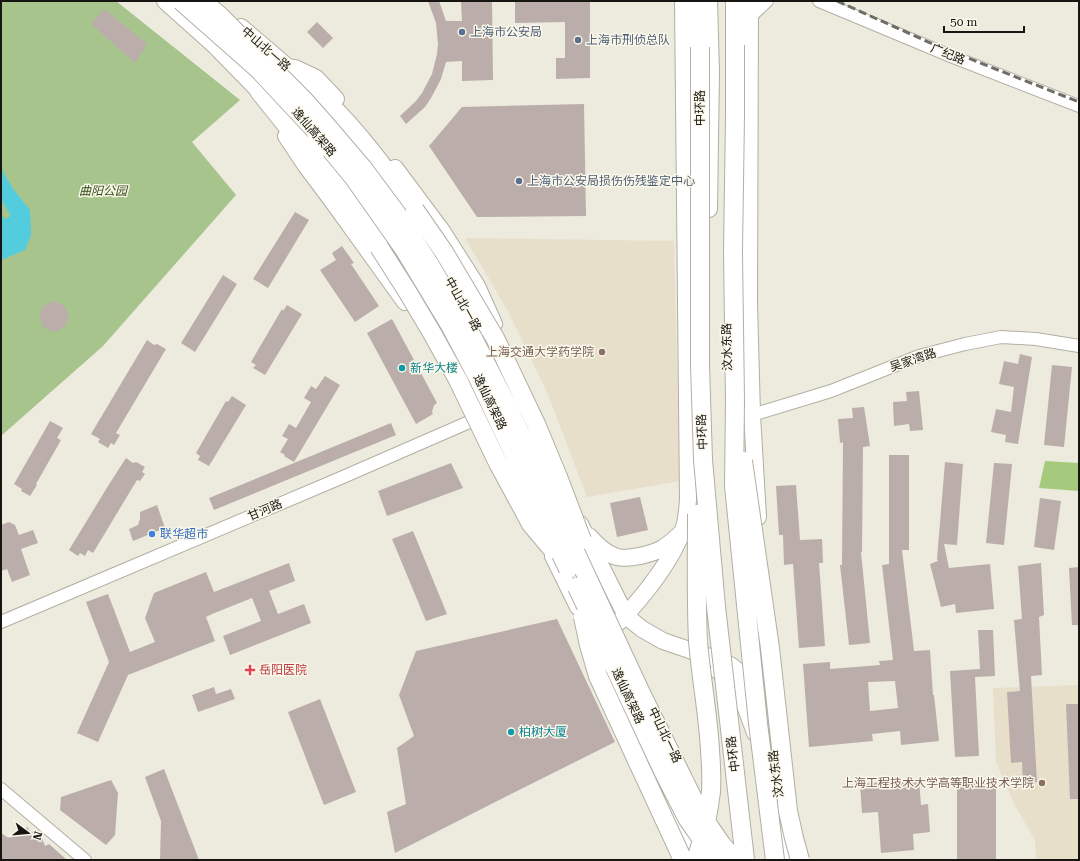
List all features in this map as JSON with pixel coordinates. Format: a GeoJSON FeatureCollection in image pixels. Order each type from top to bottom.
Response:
{"type":"FeatureCollection","features":[{"type":"Feature","properties":{"kind":"highway","name":"逸仙高架路"},"geometry":{"type":"LineString","coordinates":[[181,1],[258,69],[315,131],[354,178],[404,249],[450,325],[478,378],[667,779],[687,818],[716,860]]}},
{"type":"Feature","properties":{"kind":"highway","name":"逸仙高架路"},"geometry":{"type":"LineString","coordinates":[[202,1],[220,15],[303,99],[362,167],[397,214],[430,266],[473,338],[508,407],[625,652],[640,691],[700,813],[722,845],[735,860]]}},
{"type":"Feature","properties":{"kind":"highway","name":"中环路"},"geometry":{"type":"LineString","coordinates":[[699,1],[700,366],[703,460],[716,607],[746,860]]}},
{"type":"Feature","properties":{"kind":"highway"},"geometry":{"type":"LineString","coordinates":[[735,1],[733,252],[735,401],[734,486],[750,644],[787,860]]}},
{"type":"Feature","properties":{"kind":"highway"},"geometry":{"type":"LineString","coordinates":[[285,65],[328,103],[380,162],[447,257],[491,331],[533,418],[558,477],[625,652]]}},
{"type":"Feature","properties":{"kind":"highway"},"geometry":{"type":"LineString","coordinates":[[260,92],[320,167],[379,247],[432,333],[458,380],[498,463],[531,524],[568,569]]}},
{"type":"Feature","properties":{"kind":"highway"},"geometry":{"type":"LineString","coordinates":[[695,857],[703,835],[711,792],[710,735],[698,640],[697,580],[700,366]]}},
{"type":"Feature","properties":{"kind":"highway"},"geometry":{"type":"LineString","coordinates":[[735,401],[770,648],[788,811],[794,838],[787,860]]}},
{"type":"Feature","properties":{"kind":"highway"},"geometry":{"type":"LineString","coordinates":[[577,587],[589,645],[598,676],[683,860]]}},
{"type":"Feature","properties":{"kind":"main road","name":"中山北一路"},"geometry":{"type":"LineString","coordinates":[[165,1],[213,44],[260,92],[302,129],[338,170],[406,266],[454,345],[566,584],[602,654],[664,788],[683,825],[695,857]]}},
{"type":"Feature","properties":{"kind":"main road","name":"中山北一路"},"geometry":{"type":"LineString","coordinates":[[211,1],[285,65],[382,182],[439,263],[521,394]]}},
{"type":"Feature","properties":{"kind":"main road","name":"汶水东路"},"geometry":{"type":"LineString","coordinates":[[683,1],[688,500],[687,513],[683,529]]}},
{"type":"Feature","properties":{"kind":"main road","name":"汶水东路"},"geometry":{"type":"LineString","coordinates":[[602,654],[607,637],[638,602],[671,556],[702,492],[707,473],[709,457],[707,322],[710,72],[709,1]]}},
{"type":"Feature","properties":{"kind":"main road","name":"汶水东路"},"geometry":{"type":"LineString","coordinates":[[726,1],[727,77],[725,208],[728,376],[734,518],[738,569],[766,688]]}},
{"type":"Feature","properties":{"kind":"main road","name":"汶水东路"},"geometry":{"type":"LineString","coordinates":[[750,9],[749,303],[752,415],[755,448],[766,688],[787,860]]}},
{"type":"Feature","properties":{"kind":"main road"},"geometry":{"type":"LineString","coordinates":[[285,65],[316,78],[361,126],[416,195],[442,231],[477,286],[521,394],[531,428],[626,616],[642,629],[708,664],[730,679],[744,703],[755,733]]}},
{"type":"Feature","properties":{"kind":"main road"},"geometry":{"type":"LineString","coordinates":[[260,92],[306,166],[403,300],[471,421],[499,441]]}},
{"type":"Feature","properties":{"kind":"main road"},"geometry":{"type":"LineString","coordinates":[[685,216],[709,174]]}},
{"type":"Feature","properties":{"kind":"main road"},"geometry":{"type":"LineString","coordinates":[[583,530],[594,542],[608,552],[616,557],[626,558],[638,556],[662,548],[672,542],[683,529]]}},
{"type":"Feature","properties":{"kind":"main road"},"geometry":{"type":"LineString","coordinates":[[625,652],[626,616]]}},
{"type":"Feature","properties":{"kind":"main road"},"geometry":{"type":"LineString","coordinates":[[589,630],[607,637],[625,652]]}},
{"type":"Feature","properties":{"kind":"main road"},"geometry":{"type":"LineString","coordinates":[[663,641],[710,657],[730,666],[738,671],[746,682],[751,696],[770,860]]}},
{"type":"Feature","properties":{"kind":"main road","name":"中山北一路"},"geometry":{"type":"LineString","coordinates":[[625,652],[691,790],[713,832],[716,860]]}},
{"type":"Feature","properties":{"kind":"main road"},"geometry":{"type":"LineString","coordinates":[[746,682],[775,764]]}},
{"type":"Feature","properties":{"kind":"main road"},"geometry":{"type":"LineString","coordinates":[[664,788],[672,839],[679,860]]}},
{"type":"Feature","properties":{"kind":"main road"},"geometry":{"type":"LineString","coordinates":[[713,832],[726,860]]}},
{"type":"Feature","properties":{"kind":"main road"},"geometry":{"type":"LineString","coordinates":[[695,857],[706,860]]}},
{"type":"Feature","properties":{"kind":"street"},"geometry":{"type":"LineString","coordinates":[[750,9],[767,1]]}},
{"type":"Feature","properties":{"kind":"street","name":"广纪路"},"geometry":{"type":"LineString","coordinates":[[819,1],[953,57],[1079,106]]}},
{"type":"Feature","properties":{"kind":"street","name":"吴家湾路"},"geometry":{"type":"LineString","coordinates":[[752,415],[831,392],[918,356],[965,344],[1001,337],[1036,339],[1079,346]]}},
{"type":"Feature","properties":{"kind":"street","name":"甘河路"},"geometry":{"type":"LineString","coordinates":[[1,622],[471,421],[521,394]]}},
{"type":"Feature","properties":{"kind":"street"},"geometry":{"type":"LineString","coordinates":[[1,789],[85,860]]}},
{"type":"Feature","properties":{"kind":"shaded area","name":"上海交通大学药学院"},"geometry":{"type":"Polygon","coordinates":[[[465,238],[674,241],[680,481],[587,497],[547,392],[509,313],[465,238]]]}},
{"type":"Feature","properties":{"kind":"shaded area","name":"上海工程技术大学高等职业技术学院"},"geometry":{"type":"Polygon","coordinates":[[[1079,685],[1079,860],[1036,860],[1035,840],[1014,804],[996,762],[993,688],[1079,685]]]}},
{"type":"Feature","properties":{"kind":"green space","name":"曲阳公园"},"geometry":{"type":"Polygon","coordinates":[[[1,1],[116,1],[240,100],[192,142],[236,195],[103,346],[1,436],[1,1]]]}},
{"type":"Feature","properties":{"kind":"green space"},"geometry":{"type":"Polygon","coordinates":[[[1045,461],[1079,463],[1079,491],[1039,488],[1045,461]]]}},
{"type":"Feature","properties":{"kind":"water"},"geometry":{"type":"Polygon","coordinates":[[[1,168],[13,189],[30,210],[31,235],[25,250],[1,260],[1,214],[5,219],[11,216],[1,200],[1,168]]]}},
{"type":"Feature","properties":{"kind":"building"},"geometry":{"type":"Polygon","coordinates":[[[428,1],[439,1],[446,21],[462,21],[461,1],[492,1],[493,80],[462,81],[462,61],[446,62],[441,79],[431,98],[425,107],[406,124],[400,116],[422,93],[432,74],[437,54],[438,44],[436,23],[428,1]]]}},
{"type":"Feature","properties":{"kind":"building","name":"上海市刑侦总队"},"geometry":{"type":"Polygon","coordinates":[[[515,1],[590,1],[590,78],[556,79],[556,58],[565,58],[565,22],[515,23],[515,1]]]}},
{"type":"Feature","properties":{"kind":"building"},"geometry":{"type":"Polygon","coordinates":[[[104,9],[147,44],[135,63],[91,24],[104,9]]]}},
{"type":"Feature","properties":{"kind":"building"},"geometry":{"type":"Polygon","coordinates":[[[317,22],[333,38],[323,48],[307,32],[317,22]]]}},
{"type":"Feature","properties":{"kind":"building","name":"上海市公安局损伤伤残鉴定中心"},"geometry":{"type":"Polygon","coordinates":[[[584,104],[586,216],[477,217],[429,146],[462,107],[584,104]]]}},
{"type":"Feature","properties":{"kind":"building"},"geometry":{"type":"Polygon","coordinates":[[[295,212],[309,220],[268,288],[253,279],[295,212]]]}},
{"type":"Feature","properties":{"kind":"building"},"geometry":{"type":"Polygon","coordinates":[[[342,246],[354,263],[351,264],[379,306],[355,322],[320,270],[336,260],[332,253],[342,246]]]}},
{"type":"Feature","properties":{"kind":"building"},"geometry":{"type":"Polygon","coordinates":[[[223,275],[237,284],[195,352],[181,343],[223,275]]]}},
{"type":"Feature","properties":{"kind":"building"},"geometry":{"type":"Polygon","coordinates":[[[54,301],[64,305],[69,315],[65,327],[55,332],[44,328],[39,317],[42,307],[54,301]]]}},
{"type":"Feature","properties":{"kind":"building"},"geometry":{"type":"Polygon","coordinates":[[[287,305],[302,314],[265,375],[253,368],[256,365],[251,362],[282,309],[283,311],[287,305]]]}},
{"type":"Feature","properties":{"kind":"building","name":"新华大楼"},"geometry":{"type":"Polygon","coordinates":[[[392,319],[437,403],[434,405],[432,412],[433,414],[416,424],[367,333],[392,319]]]}},
{"type":"Feature","properties":{"kind":"building"},"geometry":{"type":"Polygon","coordinates":[[[147,340],[154,345],[157,344],[166,349],[116,433],[120,435],[114,445],[111,443],[108,448],[98,442],[100,439],[91,434],[147,340]]]}},
{"type":"Feature","properties":{"kind":"building"},"geometry":{"type":"Polygon","coordinates":[[[1020,354],[1032,357],[1018,444],[1005,442],[1006,435],[991,432],[996,409],[1011,412],[1014,387],[999,384],[1004,361],[1018,364],[1020,354]]]}},
{"type":"Feature","properties":{"kind":"building"},"geometry":{"type":"Polygon","coordinates":[[[1052,365],[1072,367],[1064,447],[1044,445],[1052,365]]]}},
{"type":"Feature","properties":{"kind":"building"},"geometry":{"type":"Polygon","coordinates":[[[325,376],[340,385],[294,462],[280,452],[288,439],[282,436],[289,424],[296,428],[311,402],[304,398],[311,386],[316,389],[325,376]]]}},
{"type":"Feature","properties":{"kind":"building"},"geometry":{"type":"Polygon","coordinates":[[[919,391],[923,430],[910,431],[909,424],[894,426],[893,402],[907,401],[906,392],[919,391]]]}},
{"type":"Feature","properties":{"kind":"building"},"geometry":{"type":"Polygon","coordinates":[[[232,396],[246,405],[209,466],[198,460],[200,456],[196,453],[226,401],[228,402],[232,396]]]}},
{"type":"Feature","properties":{"kind":"building"},"geometry":{"type":"Polygon","coordinates":[[[864,407],[870,446],[863,447],[861,552],[870,643],[849,645],[840,565],[842,565],[843,442],[840,443],[838,419],[853,418],[852,408],[864,407]]]}},
{"type":"Feature","properties":{"kind":"building"},"geometry":{"type":"Polygon","coordinates":[[[50,421],[63,428],[57,438],[61,440],[30,496],[21,491],[22,489],[14,484],[50,421]]]}},
{"type":"Feature","properties":{"kind":"building"},"geometry":{"type":"Polygon","coordinates":[[[391,423],[396,435],[214,510],[209,498],[391,423]]]}},
{"type":"Feature","properties":{"kind":"building"},"geometry":{"type":"Polygon","coordinates":[[[889,455],[909,455],[909,550],[902,550],[914,651],[930,650],[933,695],[939,741],[901,745],[900,731],[872,734],[873,741],[809,747],[803,664],[830,662],[830,669],[880,665],[879,661],[893,660],[882,565],[889,564],[889,455]],[[895,681],[868,682],[870,711],[898,708],[895,681]]]}},
{"type":"Feature","properties":{"kind":"building"},"geometry":{"type":"Polygon","coordinates":[[[126,458],[133,463],[136,462],[145,467],[142,472],[145,474],[140,481],[137,480],[93,553],[88,550],[85,556],[80,553],[78,556],[69,550],[126,458]]]}},
{"type":"Feature","properties":{"kind":"building"},"geometry":{"type":"Polygon","coordinates":[[[945,462],[963,464],[957,545],[944,544],[949,568],[990,564],[994,609],[956,613],[955,604],[941,607],[930,564],[938,561],[945,462]]]}},
{"type":"Feature","properties":{"kind":"building"},"geometry":{"type":"Polygon","coordinates":[[[451,463],[463,488],[387,516],[378,491],[451,463]]]}},
{"type":"Feature","properties":{"kind":"building"},"geometry":{"type":"Polygon","coordinates":[[[994,463],[1012,464],[1004,545],[986,543],[994,463]]]}},
{"type":"Feature","properties":{"kind":"building"},"geometry":{"type":"Polygon","coordinates":[[[796,485],[800,540],[822,539],[823,563],[819,563],[825,646],[799,648],[793,564],[784,565],[783,535],[779,535],[776,486],[796,485]]]}},
{"type":"Feature","properties":{"kind":"building"},"geometry":{"type":"Polygon","coordinates":[[[640,497],[648,530],[617,537],[610,503],[640,497]]]}},
{"type":"Feature","properties":{"kind":"building"},"geometry":{"type":"Polygon","coordinates":[[[1040,498],[1061,501],[1054,550],[1034,547],[1040,498]]]}},
{"type":"Feature","properties":{"kind":"building"},"geometry":{"type":"Polygon","coordinates":[[[157,505],[165,528],[133,541],[129,529],[138,525],[140,512],[157,505]]]}},
{"type":"Feature","properties":{"kind":"building"},"geometry":{"type":"Polygon","coordinates":[[[9,522],[15,525],[19,535],[33,530],[38,543],[21,549],[30,575],[12,582],[7,569],[1,571],[1,525],[9,522]]]}},
{"type":"Feature","properties":{"kind":"building"},"geometry":{"type":"Polygon","coordinates":[[[413,531],[447,614],[426,621],[392,539],[413,531]]]}},
{"type":"Feature","properties":{"kind":"building"},"geometry":{"type":"Polygon","coordinates":[[[289,563],[295,581],[269,591],[278,614],[304,604],[311,623],[230,655],[223,636],[261,621],[252,598],[212,614],[206,617],[215,641],[128,675],[98,742],[77,733],[109,662],[86,602],[108,594],[130,652],[155,642],[145,618],[154,593],[206,572],[214,592],[289,563]]]}},
{"type":"Feature","properties":{"kind":"building"},"geometry":{"type":"Polygon","coordinates":[[[1041,563],[1044,615],[1039,617],[1042,675],[1031,676],[1037,782],[1023,783],[1022,762],[1011,763],[1007,692],[1020,691],[1014,620],[1022,619],[1018,566],[1041,563]]]}},
{"type":"Feature","properties":{"kind":"building"},"geometry":{"type":"Polygon","coordinates":[[[1079,567],[1079,625],[1072,625],[1069,568],[1079,567]]]}},
{"type":"Feature","properties":{"kind":"building","name":"柏树大厦"},"geometry":{"type":"Polygon","coordinates":[[[557,619],[615,742],[395,853],[387,812],[406,804],[397,748],[414,736],[399,695],[416,651],[557,619]]]}},
{"type":"Feature","properties":{"kind":"building"},"geometry":{"type":"Polygon","coordinates":[[[978,630],[993,630],[995,676],[975,677],[979,756],[955,757],[950,671],[980,669],[978,630]]]}},
{"type":"Feature","properties":{"kind":"building"},"geometry":{"type":"Polygon","coordinates":[[[214,687],[216,694],[231,689],[235,699],[198,712],[192,695],[214,687]]]}},
{"type":"Feature","properties":{"kind":"building"},"geometry":{"type":"Polygon","coordinates":[[[320,699],[356,792],[324,805],[288,712],[320,699]]]}},
{"type":"Feature","properties":{"kind":"building"},"geometry":{"type":"Polygon","coordinates":[[[1066,704],[1079,704],[1079,799],[1070,799],[1066,704]]]}},
{"type":"Feature","properties":{"kind":"building"},"geometry":{"type":"Polygon","coordinates":[[[164,769],[199,860],[160,860],[161,821],[145,777],[164,769]]]}},
{"type":"Feature","properties":{"kind":"building"},"geometry":{"type":"Polygon","coordinates":[[[919,779],[921,805],[928,804],[930,832],[913,834],[914,850],[881,853],[878,812],[862,813],[860,784],[919,779]]]}},
{"type":"Feature","properties":{"kind":"building"},"geometry":{"type":"Polygon","coordinates":[[[111,780],[118,793],[115,835],[106,845],[60,810],[61,797],[111,780]]]}},
{"type":"Feature","properties":{"kind":"building"},"geometry":{"type":"Polygon","coordinates":[[[957,780],[996,780],[996,860],[957,860],[957,780]]]}},
{"type":"Feature","properties":{"kind":"building"},"geometry":{"type":"Polygon","coordinates":[[[28,827],[30,833],[37,830],[39,831],[45,846],[49,844],[67,860],[1,860],[1,833],[7,837],[28,827]]]}},
{"type":"Feature","properties":{"kind":"railway"},"geometry":{"type":"LineString","coordinates":[[837,1],[935,45],[1079,102]]}},
{"type":"Feature","properties":{"kind":"place","name":"上海市公安局"},"geometry":{"type":"Point","coordinates":[462,32]}},
{"type":"Feature","properties":{"kind":"place","name":"上海市刑侦总队"},"geometry":{"type":"Point","coordinates":[578,40]}},
{"type":"Feature","properties":{"kind":"place","name":"上海市公安局损伤伤残鉴定中心"},"geometry":{"type":"Point","coordinates":[519,181]}},
{"type":"Feature","properties":{"kind":"place","name":"上海交通大学药学院"},"geometry":{"type":"Point","coordinates":[602,352]}},
{"type":"Feature","properties":{"kind":"place","name":"新华大楼"},"geometry":{"type":"Point","coordinates":[402,368]}},
{"type":"Feature","properties":{"kind":"place","name":"联华超市"},"geometry":{"type":"Point","coordinates":[152,534]}},
{"type":"Feature","properties":{"kind":"place","name":"岳阳医院"},"geometry":{"type":"Point","coordinates":[250,670]}},
{"type":"Feature","properties":{"kind":"place","name":"柏树大厦"},"geometry":{"type":"Point","coordinates":[511,732]}},
{"type":"Feature","properties":{"kind":"place","name":"上海工程技术大学高等职业技术学院"},"geometry":{"type":"Point","coordinates":[1042,783]}}]}
